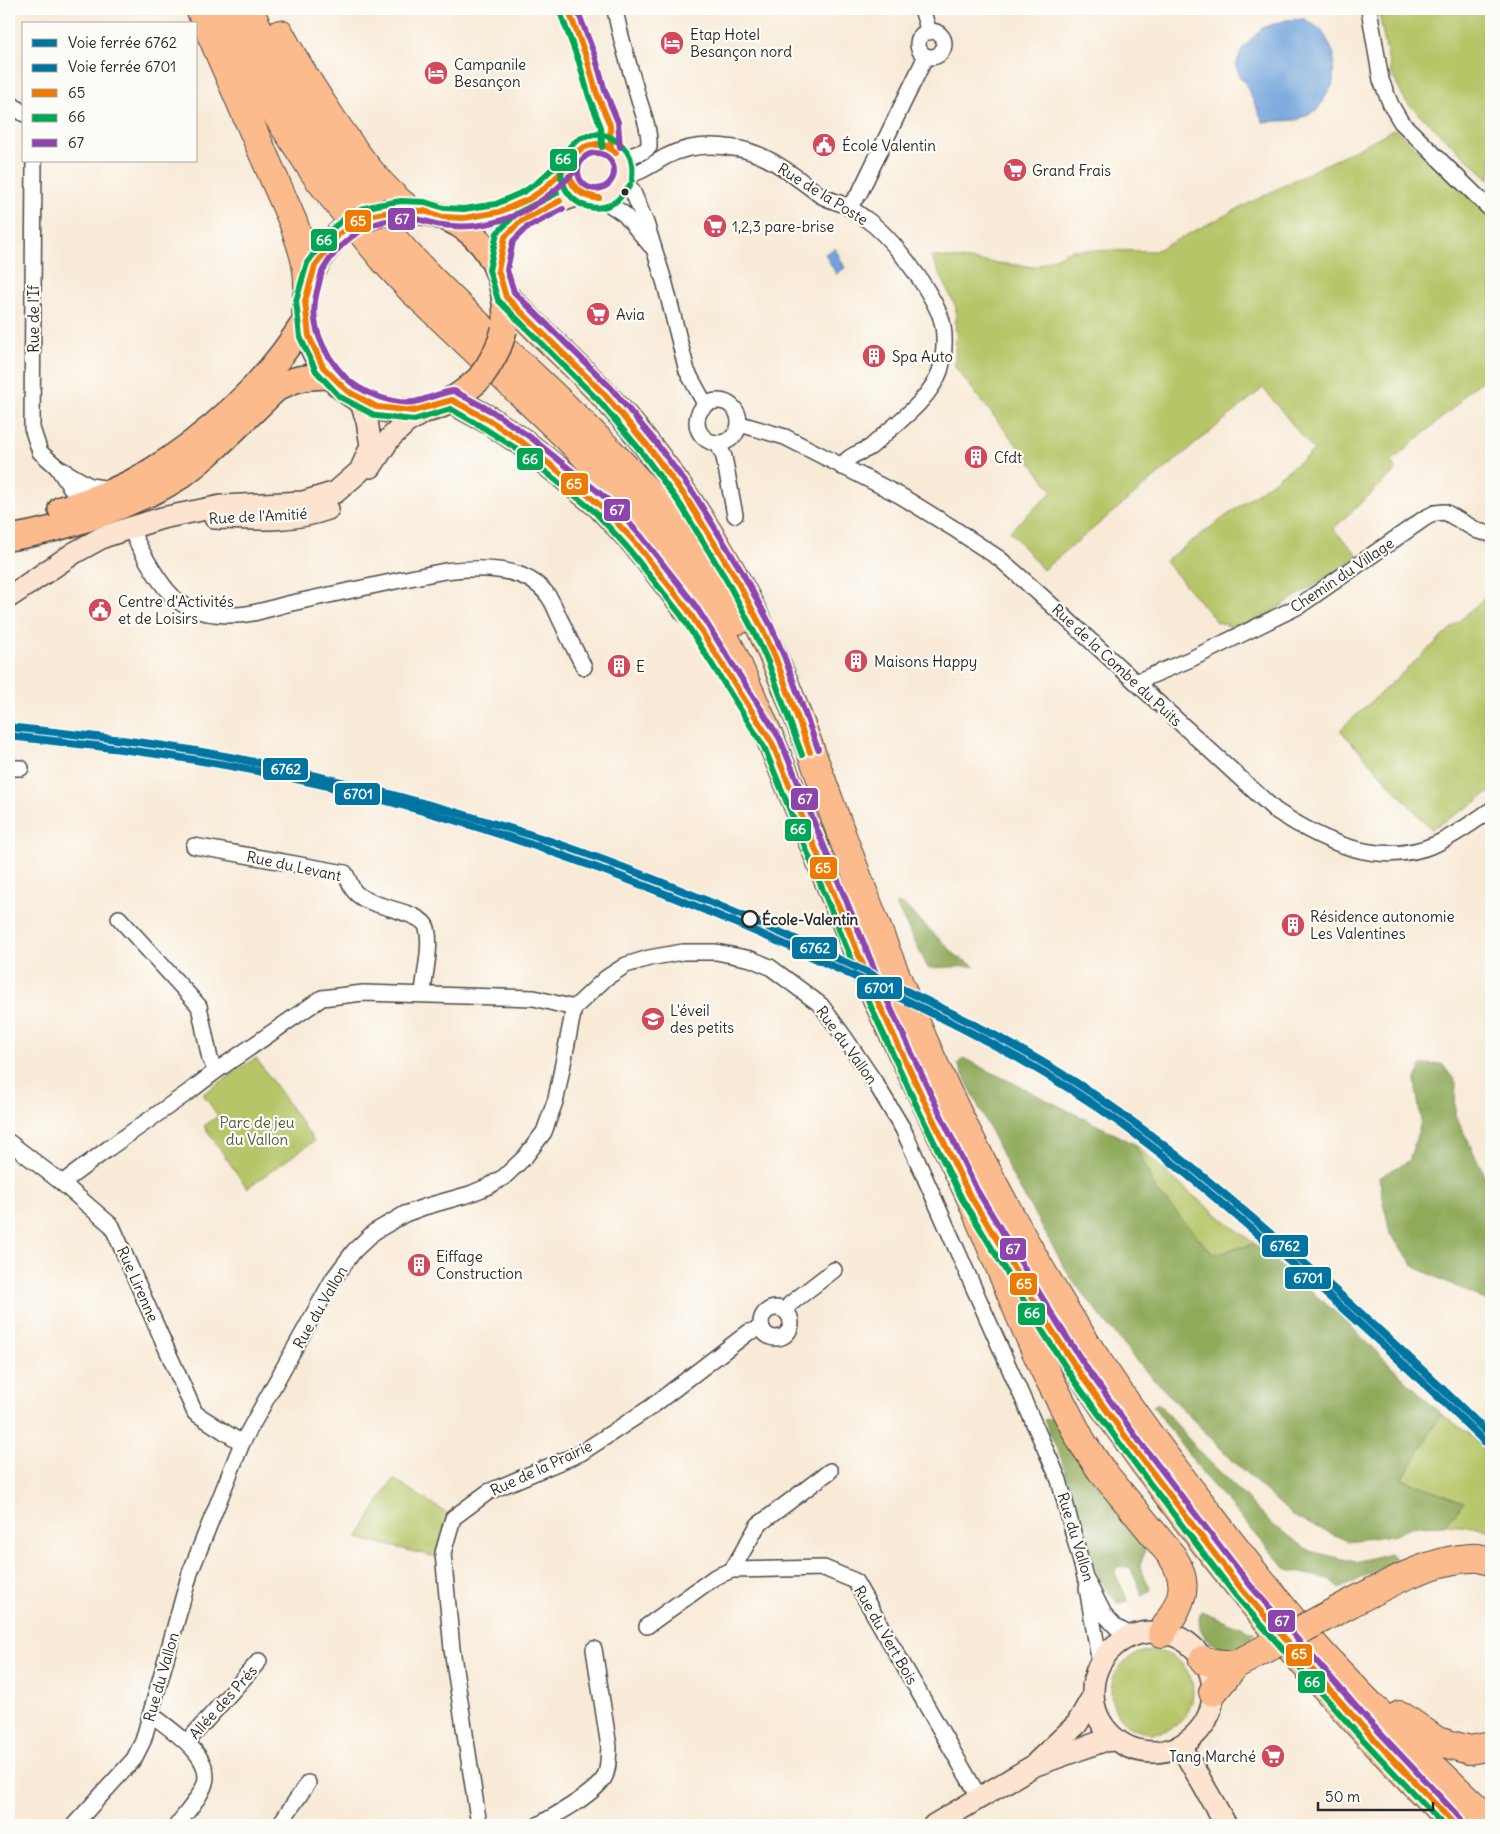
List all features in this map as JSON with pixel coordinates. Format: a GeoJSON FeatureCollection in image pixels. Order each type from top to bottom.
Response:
{"type":"FeatureCollection","features":[{"type":"Feature","properties":{"kind":"highway"},"geometry":{"type":"LineString","coordinates":[[200,9],[292,222],[306,264],[308,284]]}},
{"type":"Feature","properties":{"kind":"highway"},"geometry":{"type":"LineString","coordinates":[[223,9],[242,50],[275,112],[318,178],[346,213],[386,262],[438,316],[604,474],[629,501],[666,547],[717,623],[733,654],[772,743],[858,948],[879,1004],[969,1194],[1033,1344],[1082,1442],[1101,1470],[1180,1568],[1183,1577],[1183,1589],[1177,1607],[1162,1633]]}},
{"type":"Feature","properties":{"kind":"highway"},"geometry":{"type":"LineString","coordinates":[[249,9],[272,58],[298,106],[335,166],[355,194],[400,246],[452,301],[624,465],[663,511],[700,560],[734,611],[765,667],[845,845]]}},
{"type":"Feature","properties":{"kind":"highway"},"geometry":{"type":"LineString","coordinates":[[266,9],[307,82],[352,148],[399,210]]}},
{"type":"Feature","properties":{"kind":"highway"},"geometry":{"type":"LineString","coordinates":[[506,297],[604,394],[626,420],[672,479],[714,541],[735,577],[776,659],[891,962],[952,1102],[1036,1261],[1091,1351],[1126,1404],[1258,1578],[1320,1651],[1418,1752],[1491,1822]]}},
{"type":"Feature","properties":{"kind":"highway"},"geometry":{"type":"LineString","coordinates":[[440,404],[489,420],[533,450],[580,488],[618,523],[698,624],[772,743]]}},
{"type":"Feature","properties":{"kind":"highway"},"geometry":{"type":"LineString","coordinates":[[969,1194],[1016,1273],[1081,1375],[1243,1591],[1306,1664],[1455,1825]]}},
{"type":"Feature","properties":{"kind":"highway"},"geometry":{"type":"LineString","coordinates":[[1213,1692],[1235,1665],[1413,1573],[1443,1562],[1473,1558],[1491,1560]]}},
{"type":"Feature","properties":{"kind":"highway"},"geometry":{"type":"LineString","coordinates":[[1320,1651],[1411,1724],[1437,1741],[1470,1750],[1491,1746]]}},
{"type":"Feature","properties":{"kind":"highway"},"geometry":{"type":"LineString","coordinates":[[1203,1660],[1235,1665]]}},
{"type":"Feature","properties":{"kind":"main road"},"geometry":{"type":"LineString","coordinates":[[399,210],[427,212],[444,217],[463,228],[489,253],[498,270],[506,297],[502,341],[493,361],[480,378],[467,390],[440,404],[397,410],[378,407],[360,400],[343,390],[329,376],[312,347],[305,321],[305,303],[308,284],[315,265],[326,248],[340,234],[358,221],[399,210]]}},
{"type":"Feature","properties":{"kind":"main road"},"geometry":{"type":"LineString","coordinates":[[9,538],[34,534],[87,520],[122,496],[144,476],[218,423],[286,350],[305,321]]}},
{"type":"Feature","properties":{"kind":"main road"},"geometry":{"type":"LineString","coordinates":[[9,523],[81,503],[122,496],[178,478],[199,461],[275,390],[287,382],[300,378],[329,376]]}},
{"type":"Feature","properties":{"kind":"street"},"geometry":{"type":"LineString","coordinates":[[568,9],[587,59],[597,94],[610,125],[620,165],[646,223],[665,284],[687,371],[705,404]]}},
{"type":"Feature","properties":{"kind":"street"},"geometry":{"type":"LineString","coordinates":[[498,270],[505,237],[511,230],[546,207],[614,192],[620,165],[644,152],[649,147],[645,119],[619,32],[615,9]]}},
{"type":"Feature","properties":{"kind":"street"},"geometry":{"type":"LineString","coordinates":[[848,207],[859,194],[926,56],[935,56],[940,53],[944,46],[943,39],[939,34],[929,32],[922,9]]}},
{"type":"Feature","properties":{"kind":"street"},"geometry":{"type":"LineString","coordinates":[[1369,9],[1381,80],[1391,105],[1401,122],[1491,210]]}},
{"type":"Feature","properties":{"kind":"street"},"geometry":{"type":"LineString","coordinates":[[583,147],[592,126],[597,94]]}},
{"type":"Feature","properties":{"kind":"street"},"geometry":{"type":"LineString","coordinates":[[9,103],[22,113]]}},
{"type":"Feature","properties":{"kind":"street"},"geometry":{"type":"LineString","coordinates":[[444,217],[484,216],[498,214],[511,209],[551,184],[583,147],[597,143],[620,165]]}},
{"type":"Feature","properties":{"kind":"street","name":"Rue de la Poste"},"geometry":{"type":"LineString","coordinates":[[620,165],[634,175],[664,158],[688,148],[698,146],[736,148],[762,157],[822,196],[848,207],[868,220],[909,264],[929,294],[940,315],[944,346],[939,372],[932,386],[917,405],[869,447],[846,459],[842,467]]}},
{"type":"Feature","properties":{"kind":"street","name":"Rue de l'If"},"geometry":{"type":"LineString","coordinates":[[34,162],[32,428],[40,452],[57,467]]}},
{"type":"Feature","properties":{"kind":"street"},"geometry":{"type":"LineString","coordinates":[[570,164],[570,180],[575,188],[624,214],[653,248]]}},
{"type":"Feature","properties":{"kind":"street","name":"Rue de l'Amitié"},"geometry":{"type":"LineString","coordinates":[[9,597],[74,553],[103,537],[130,528],[162,518],[221,506],[303,502],[336,492],[360,471],[371,446],[367,421],[360,400]]}},
{"type":"Feature","properties":{"kind":"street"},"geometry":{"type":"LineString","coordinates":[[716,401],[728,403],[737,412],[740,424],[735,436],[718,444],[706,440],[698,429],[697,416],[705,404],[716,401]]}},
{"type":"Feature","properties":{"kind":"street","name":"Rue de l'Amitié"},"geometry":{"type":"LineString","coordinates":[[162,518],[254,519],[304,517],[328,509],[349,494],[363,480],[390,438],[406,423],[440,404]]}},
{"type":"Feature","properties":{"kind":"street","name":"Rue de la Combe du Puits"},"geometry":{"type":"LineString","coordinates":[[740,424],[785,438],[901,496],[1000,559],[1275,810],[1308,831],[1346,847],[1375,853],[1417,850],[1453,835],[1491,810]]}},
{"type":"Feature","properties":{"kind":"street"},"geometry":{"type":"LineString","coordinates":[[718,444],[724,457],[735,515]]}},
{"type":"Feature","properties":{"kind":"street"},"geometry":{"type":"LineString","coordinates":[[57,467],[90,486],[122,496]]}},
{"type":"Feature","properties":{"kind":"street"},"geometry":{"type":"LineString","coordinates":[[57,467],[81,503]]}},
{"type":"Feature","properties":{"kind":"street","name":"Chemin du Village"},"geometry":{"type":"LineString","coordinates":[[1136,682],[1229,641],[1299,606],[1425,518],[1436,513],[1445,512],[1478,531],[1491,534]]}},
{"type":"Feature","properties":{"kind":"street"},"geometry":{"type":"LineString","coordinates":[[130,528],[145,557],[164,586],[182,604],[192,609],[212,613],[247,614],[445,571],[469,568],[502,570],[522,576],[536,584],[549,597],[584,667]]}},
{"type":"Feature","properties":{"kind":"street","name":"Rue du Levant"},"geometry":{"type":"LineString","coordinates":[[194,846],[345,873],[355,893],[368,902],[419,918],[427,927],[428,946],[424,994]]}},
{"type":"Feature","properties":{"kind":"street"},"geometry":{"type":"LineString","coordinates":[[119,918],[199,1006],[210,1059],[216,1071]]}},
{"type":"Feature","properties":{"kind":"street","name":"Rue du Vallon"},"geometry":{"type":"LineString","coordinates":[[74,1825],[134,1759],[143,1741],[190,1573],[242,1443],[333,1279],[354,1251],[374,1232],[405,1214],[470,1194],[489,1186],[504,1177],[525,1157],[544,1132],[556,1099],[574,1008],[606,978],[626,965],[649,958],[683,952],[716,952],[751,959],[770,967],[820,1005],[876,1084],[903,1128],[1059,1480],[1085,1577],[1104,1614],[1116,1627],[1132,1636]]}},
{"type":"Feature","properties":{"kind":"street"},"geometry":{"type":"LineString","coordinates":[[62,1183],[216,1071],[322,998],[363,994],[424,994],[534,998],[574,1008]]}},
{"type":"Feature","properties":{"kind":"street","name":"Rue Lirenne"},"geometry":{"type":"LineString","coordinates":[[9,1142],[62,1183],[112,1226],[194,1413],[242,1443]]}},
{"type":"Feature","properties":{"kind":"street"},"geometry":{"type":"LineString","coordinates":[[785,1311],[790,1304],[834,1270]]}},
{"type":"Feature","properties":{"kind":"street"},"geometry":{"type":"LineString","coordinates":[[776,1308],[785,1311],[789,1314],[792,1324],[791,1328],[785,1335],[772,1338],[762,1328],[762,1319],[768,1311],[776,1308]]}},
{"type":"Feature","properties":{"kind":"street","name":"Rue de la Prairie"},"geometry":{"type":"LineString","coordinates":[[479,1825],[452,1649],[443,1553],[453,1518],[488,1492],[581,1453],[651,1407],[749,1332],[762,1328]]}},
{"type":"Feature","properties":{"kind":"street"},"geometry":{"type":"LineString","coordinates":[[732,1570],[758,1525],[830,1470]]}},
{"type":"Feature","properties":{"kind":"street","name":"Rue du Vert Bois"},"geometry":{"type":"LineString","coordinates":[[647,1626],[715,1577],[732,1570],[824,1568],[855,1581],[979,1797]]}},
{"type":"Feature","properties":{"kind":"street"},"geometry":{"type":"LineString","coordinates":[[1085,1577],[1091,1622],[1100,1664]]}},
{"type":"Feature","properties":{"kind":"street"},"geometry":{"type":"LineString","coordinates":[[1162,1633],[1185,1642],[1203,1660],[1210,1675],[1213,1692],[1211,1708],[1204,1723],[1194,1736],[1181,1746],[1155,1752],[1141,1751],[1128,1747],[1116,1740],[1100,1721],[1093,1696],[1094,1680],[1100,1664],[1113,1647],[1132,1636],[1162,1633]]}},
{"type":"Feature","properties":{"kind":"street"},"geometry":{"type":"LineString","coordinates":[[538,1825],[585,1796],[605,1777],[609,1747],[594,1649]]}},
{"type":"Feature","properties":{"kind":"street","name":"Allée des Prés"},"geometry":{"type":"LineString","coordinates":[[187,1742],[259,1661]]}},
{"type":"Feature","properties":{"kind":"street"},"geometry":{"type":"LineString","coordinates":[[1033,1766],[1077,1724],[1093,1696]]}},
{"type":"Feature","properties":{"kind":"street","name":"Allée des Prés"},"geometry":{"type":"LineString","coordinates":[[151,1714],[187,1742],[197,1752],[202,1763],[205,1782],[177,1825]]}},
{"type":"Feature","properties":{"kind":"street"},"geometry":{"type":"LineString","coordinates":[[934,1825],[1033,1766],[1097,1743],[1116,1740]]}},
{"type":"Feature","properties":{"kind":"street"},"geometry":{"type":"LineString","coordinates":[[1181,1746],[1226,1825]]}},
{"type":"Feature","properties":{"kind":"street"},"geometry":{"type":"LineString","coordinates":[[278,1825],[308,1783]]}},
{"type":"Feature","properties":{"kind":"green space"},"geometry":{"type":"Polygon","coordinates":[[[1378,9],[1491,9],[1491,170],[1489,179],[1406,102],[1391,73],[1378,9]]]}},
{"type":"Feature","properties":{"kind":"green space"},"geometry":{"type":"Polygon","coordinates":[[[1395,129],[1491,217],[1491,374],[1466,392],[1460,402],[1392,461],[1395,471],[1333,529],[1359,556],[1265,616],[1235,628],[1217,622],[1165,561],[1314,451],[1263,388],[1043,570],[1010,531],[1053,491],[955,367],[956,307],[931,256],[1035,267],[1071,250],[1155,251],[1395,129]]]}},
{"type":"Feature","properties":{"kind":"green space"},"geometry":{"type":"Polygon","coordinates":[[[1491,592],[1491,791],[1431,829],[1340,730],[1491,592]]]}},
{"type":"Feature","properties":{"kind":"green space"},"geometry":{"type":"Polygon","coordinates":[[[895,903],[904,905],[958,957],[975,966],[928,968],[895,903]]]}},
{"type":"Feature","properties":{"kind":"green space","name":"Parc de jeu du Vallon"},"geometry":{"type":"Polygon","coordinates":[[[256,1058],[314,1141],[247,1188],[204,1126],[218,1116],[203,1094],[256,1058]]]}},
{"type":"Feature","properties":{"kind":"green space"},"geometry":{"type":"Polygon","coordinates":[[[963,1058],[1135,1144],[1156,1190],[1213,1254],[1255,1244],[1340,1316],[1441,1414],[1403,1479],[1464,1502],[1444,1525],[1416,1526],[1392,1535],[1348,1541],[1294,1517],[1232,1460],[1138,1363],[1072,1280],[1012,1175],[958,1064],[963,1058]]]}},
{"type":"Feature","properties":{"kind":"green space"},"geometry":{"type":"Polygon","coordinates":[[[1442,1064],[1456,1082],[1455,1115],[1480,1165],[1491,1193],[1491,1303],[1415,1267],[1390,1234],[1379,1177],[1409,1161],[1421,1122],[1415,1081],[1422,1065],[1442,1064]]]}},
{"type":"Feature","properties":{"kind":"green space"},"geometry":{"type":"Polygon","coordinates":[[[1135,1144],[1191,1194],[1255,1244],[1213,1254],[1156,1190],[1135,1144]]]}},
{"type":"Feature","properties":{"kind":"green space"},"geometry":{"type":"Polygon","coordinates":[[[1158,1403],[1197,1449],[1273,1525],[1310,1551],[1355,1562],[1390,1553],[1396,1560],[1339,1589],[1328,1579],[1287,1570],[1207,1479],[1153,1406],[1158,1403]]]}},
{"type":"Feature","properties":{"kind":"green space"},"geometry":{"type":"Polygon","coordinates":[[[1441,1414],[1470,1434],[1491,1457],[1491,1531],[1477,1527],[1444,1525],[1464,1502],[1403,1479],[1441,1414]]]}},
{"type":"Feature","properties":{"kind":"green space"},"geometry":{"type":"Polygon","coordinates":[[[1056,1417],[1095,1481],[1145,1549],[1140,1566],[1151,1591],[1143,1596],[1130,1567],[1116,1567],[1115,1573],[1128,1601],[1118,1604],[1099,1580],[1061,1458],[1044,1420],[1056,1417]]]}},
{"type":"Feature","properties":{"kind":"green space"},"geometry":{"type":"Polygon","coordinates":[[[393,1479],[450,1515],[436,1557],[357,1538],[393,1479]]]}},
{"type":"Feature","properties":{"kind":"green space"},"geometry":{"type":"Polygon","coordinates":[[[1201,1611],[1256,1633],[1240,1646],[1225,1648],[1218,1646],[1206,1638],[1202,1632],[1199,1619],[1201,1611]]]}},
{"type":"Feature","properties":{"kind":"green space"},"geometry":{"type":"Polygon","coordinates":[[[1152,1651],[1168,1654],[1181,1663],[1190,1676],[1193,1692],[1190,1708],[1181,1721],[1168,1730],[1152,1733],[1136,1730],[1123,1721],[1114,1708],[1111,1692],[1114,1676],[1123,1663],[1136,1654],[1152,1651]]]}},
{"type":"Feature","properties":{"kind":"water"},"geometry":{"type":"Polygon","coordinates":[[[1304,19],[1322,30],[1334,54],[1333,84],[1318,109],[1297,120],[1263,122],[1245,83],[1239,76],[1236,65],[1242,49],[1262,28],[1286,20],[1304,19]]]}},
{"type":"Feature","properties":{"kind":"water"},"geometry":{"type":"Polygon","coordinates":[[[835,248],[845,268],[836,274],[825,254],[835,248]]]}},
{"type":"Feature","properties":{"kind":"rail line","name":"6762"},"geometry":{"type":"LineString","coordinates":[[9,727],[94,736],[235,758],[355,785],[434,806],[553,842],[660,882],[765,926],[901,988],[1000,1038],[1064,1075],[1167,1147],[1307,1265],[1491,1436]]}},
{"type":"Feature","properties":{"kind":"rail line","name":"6701"},"geometry":{"type":"LineString","coordinates":[[9,736],[144,752],[225,765],[381,799],[458,821],[610,872],[684,901],[897,996],[996,1046],[1059,1082],[1138,1136],[1207,1191],[1302,1272],[1408,1368],[1485,1442]]}},
{"type":"Feature","properties":{"kind":"transit line","name":"65"},"geometry":{"type":"LineString","coordinates":[[568,9],[587,59],[597,94],[610,125],[611,147]]}},
{"type":"Feature","properties":{"kind":"transit line","name":"67"},"geometry":{"type":"LineString","coordinates":[[577,9],[595,56],[605,91],[618,122],[620,147]]}},
{"type":"Feature","properties":{"kind":"transit line","name":"66"},"geometry":{"type":"LineString","coordinates":[[560,12],[601,127],[602,147]]}},
{"type":"Feature","properties":{"kind":"transit line","name":"66"},"geometry":{"type":"LineString","coordinates":[[630,185],[615,202],[603,207],[592,208],[581,204],[572,198],[565,188],[562,177],[562,165],[566,152],[579,139],[590,135],[604,135],[617,141],[627,152],[632,167],[632,180]]}},
{"type":"Feature","properties":{"kind":"transit line","name":"65"},"geometry":{"type":"LineString","coordinates":[[575,154],[584,147],[595,144],[606,146],[616,153]]}},
{"type":"Feature","properties":{"kind":"transit line","name":"65"},"geometry":{"type":"LineString","coordinates":[[575,154],[580,150],[595,145],[606,147],[616,153]]}},
{"type":"Feature","properties":{"kind":"transit line","name":"67"},"geometry":{"type":"LineString","coordinates":[[596,153],[603,154],[609,158],[613,164],[614,171],[613,178],[609,184],[603,188],[596,189],[589,188],[583,184],[579,178],[578,171],[579,164],[583,158],[589,154],[596,153]]}},
{"type":"Feature","properties":{"kind":"transit line","name":"66"},"geometry":{"type":"LineString","coordinates":[[564,158],[538,182],[525,191],[496,204],[464,209],[444,208],[425,202],[401,201],[365,208],[344,219],[333,228],[307,263],[296,301],[300,337],[316,371],[340,397],[376,416],[414,420],[451,409],[520,451],[595,512],[627,547],[681,615],[764,747],[871,1007],[919,1111],[962,1199],[1043,1332],[1074,1380],[1126,1452],[1236,1596],[1355,1731],[1443,1825]]}},
{"type":"Feature","properties":{"kind":"transit line","name":"65"},"geometry":{"type":"LineString","coordinates":[[570,164],[544,189],[529,199],[499,212],[464,218],[443,217],[424,211],[401,210],[368,216],[339,234],[315,266],[305,301],[309,336],[323,367],[347,391],[377,407],[413,411],[452,400],[489,420],[525,444],[601,506],[634,541],[688,610],[772,743],[879,1004],[927,1107],[969,1194],[1050,1327],[1081,1375],[1133,1447],[1243,1591],[1361,1725],[1455,1825]]}},
{"type":"Feature","properties":{"kind":"transit line","name":"67"},"geometry":{"type":"LineString","coordinates":[[576,170],[542,200],[502,220],[480,225],[457,226],[417,219],[399,219],[372,225],[350,238],[340,247],[323,270],[317,291],[314,315],[319,337],[324,348],[337,368],[351,383],[377,396],[396,401],[414,402],[454,391],[493,412],[530,437],[607,499],[641,536],[695,605],[780,739],[887,1000],[935,1103],[977,1190],[1057,1322],[1088,1370],[1140,1442],[1250,1585],[1367,1719],[1461,1819]]}},
{"type":"Feature","properties":{"kind":"transit line","name":"65"},"geometry":{"type":"LineString","coordinates":[[569,176],[581,192],[599,198]]}},
{"type":"Feature","properties":{"kind":"transit line","name":"65"},"geometry":{"type":"LineString","coordinates":[[569,176],[580,193],[589,197],[599,198]]}},
{"type":"Feature","properties":{"kind":"transit line","name":"66"},"geometry":{"type":"LineString","coordinates":[[557,193],[516,214],[497,233],[489,270],[498,300],[598,400],[640,450],[680,504],[727,581],[755,634],[768,662],[802,755]]}},
{"type":"Feature","properties":{"kind":"transit line","name":"65"},"geometry":{"type":"LineString","coordinates":[[560,201],[521,221],[505,237],[498,270],[506,297],[604,394],[647,445],[687,499],[735,577],[763,630],[776,659],[810,752]]}},
{"type":"Feature","properties":{"kind":"transit line","name":"67"},"geometry":{"type":"LineString","coordinates":[[563,209],[526,228],[513,241],[507,270],[514,292],[611,388],[654,440],[694,494],[742,572],[771,626],[818,749]]}},
{"type":"Feature","properties":{"kind":"place","name":"Etap Hotel Besançon nord"},"geometry":{"type":"Point","coordinates":[672,43]}},
{"type":"Feature","properties":{"kind":"place","name":"Campanile Besançon"},"geometry":{"type":"Point","coordinates":[436,73]}},
{"type":"Feature","properties":{"kind":"place","name":"École Valentin"},"geometry":{"type":"Point","coordinates":[824,145]}},
{"type":"Feature","properties":{"kind":"place","name":"Grand Frais"},"geometry":{"type":"Point","coordinates":[1015,170]}},
{"type":"Feature","properties":{"kind":"place","name":"1,2,3 pare-brise"},"geometry":{"type":"Point","coordinates":[715,226]}},
{"type":"Feature","properties":{"kind":"place","name":"Avia"},"geometry":{"type":"Point","coordinates":[598,314]}},
{"type":"Feature","properties":{"kind":"place","name":"Spa Auto"},"geometry":{"type":"Point","coordinates":[874,356]}},
{"type":"Feature","properties":{"kind":"place","name":"Cfdt"},"geometry":{"type":"Point","coordinates":[976,457]}},
{"type":"Feature","properties":{"kind":"place","name":"Centre d'Activités et de Loisirs"},"geometry":{"type":"Point","coordinates":[100,610]}},
{"type":"Feature","properties":{"kind":"place","name":"Maisons Happy"},"geometry":{"type":"Point","coordinates":[856,661]}},
{"type":"Feature","properties":{"kind":"place","name":"E"},"geometry":{"type":"Point","coordinates":[619,666]}},
{"type":"Feature","properties":{"kind":"place","name":"École-Valentin"},"geometry":{"type":"Point","coordinates":[750,919]}},
{"type":"Feature","properties":{"kind":"place","name":"Résidence autonomie Les Valentines"},"geometry":{"type":"Point","coordinates":[1293,925]}},
{"type":"Feature","properties":{"kind":"place","name":"L'éveil des petits"},"geometry":{"type":"Point","coordinates":[653,1019]}},
{"type":"Feature","properties":{"kind":"place","name":"Eiffage Construction"},"geometry":{"type":"Point","coordinates":[419,1265]}},
{"type":"Feature","properties":{"kind":"place","name":"Tang Marché"},"geometry":{"type":"Point","coordinates":[1273,1756]}}]}
